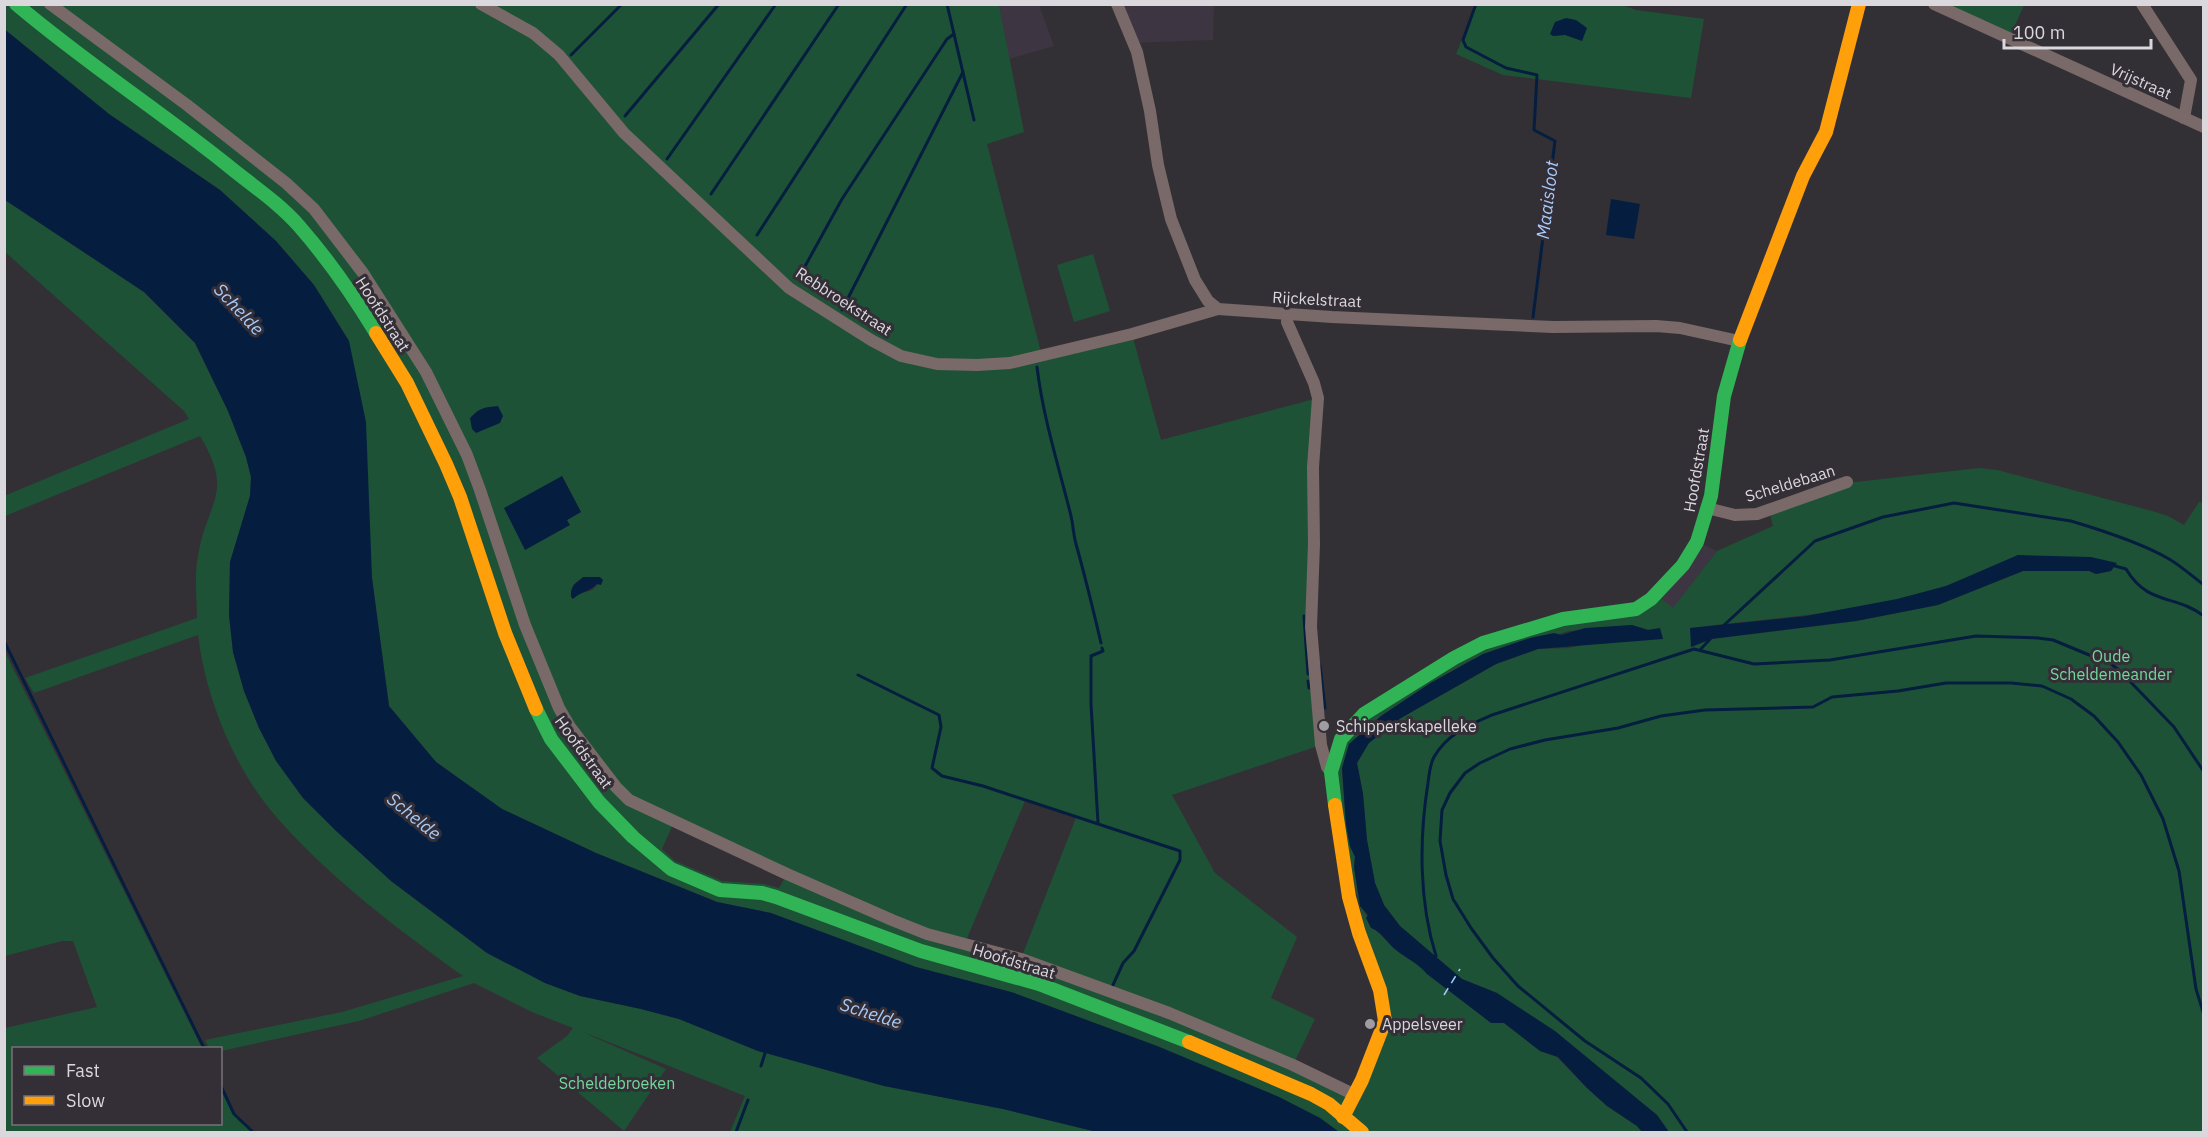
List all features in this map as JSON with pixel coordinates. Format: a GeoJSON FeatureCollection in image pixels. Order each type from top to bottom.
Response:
{"type":"FeatureCollection","features":[{"type":"Feature","properties":{"kind":"street","name":"Hoofdstraat"},"geometry":{"type":"LineString","coordinates":[[16,4],[45,29],[174,123],[271,200],[298,225],[346,285],[407,383],[446,464],[460,497],[504,633],[551,739],[599,802],[652,854],[671,869],[720,890],[762,893],[776,897],[921,951],[1016,976],[1162,1030],[1311,1094],[1329,1104],[1343,1117],[1355,1095],[1386,1021],[1376,975],[1359,933],[1349,897],[1331,772],[1341,739],[1364,714],[1454,658],[1483,643],[1563,619],[1636,609],[1651,598],[1683,565],[1697,542],[1714,482],[1724,396],[1739,340],[1803,176],[1826,132],[1859,4]]}},
{"type":"Feature","properties":{"kind":"street","name":"Hoofdstraat"},"geometry":{"type":"LineString","coordinates":[[50,4],[187,105],[286,183],[314,209],[363,273],[426,372],[467,455],[525,625],[559,708],[570,727],[616,787],[629,800],[766,865],[892,920],[927,934],[1021,959],[1168,1013],[1293,1065],[1355,1095]]}},
{"type":"Feature","properties":{"kind":"street","name":"Rebbroekstraat"},"geometry":{"type":"LineString","coordinates":[[481,4],[533,33],[559,55],[624,133],[789,288],[871,340],[901,356],[937,364],[1010,363],[1132,334],[1218,309]]}},
{"type":"Feature","properties":{"kind":"street"},"geometry":{"type":"LineString","coordinates":[[1117,4],[1137,52],[1150,111],[1158,165],[1171,219],[1195,280],[1208,302],[1218,309]]}},
{"type":"Feature","properties":{"kind":"street","name":"Vrijstraat"},"geometry":{"type":"LineString","coordinates":[[1934,4],[2204,127]]}},
{"type":"Feature","properties":{"kind":"street"},"geometry":{"type":"LineString","coordinates":[[2142,4],[2191,80],[2184,118]]}},
{"type":"Feature","properties":{"kind":"street"},"geometry":{"type":"LineString","coordinates":[[2191,80],[2204,76]]}},
{"type":"Feature","properties":{"kind":"street","name":"Rijckelstraat"},"geometry":{"type":"LineString","coordinates":[[1218,309],[1553,327],[1656,326],[1680,328],[1739,340]]}},
{"type":"Feature","properties":{"kind":"street","name":"Hoofdstraat"},"geometry":{"type":"LineString","coordinates":[[1288,314],[1287,322],[1314,383],[1318,398],[1313,467],[1314,544],[1311,627],[1320,735],[1327,767],[1331,772]]}},
{"type":"Feature","properties":{"kind":"street","name":"Scheldebaan"},"geometry":{"type":"LineString","coordinates":[[1707,508],[1736,515],[1757,514],[1847,482]]}},
{"type":"Feature","properties":{"kind":"street"},"geometry":{"type":"LineString","coordinates":[[1320,735],[1341,739]]}},
{"type":"Feature","properties":{"kind":"street"},"geometry":{"type":"LineString","coordinates":[[1343,1117],[1362,1132]]}},
{"type":"Feature","properties":{"kind":"shaded area"},"geometry":{"type":"Polygon","coordinates":[[[999,5],[1039,5],[1054,46],[1009,59],[999,5]]]}},
{"type":"Feature","properties":{"kind":"shaded area"},"geometry":{"type":"Polygon","coordinates":[[[1119,5],[1214,5],[1213,40],[1133,43],[1119,5]]]}},
{"type":"Feature","properties":{"kind":"shaded area"},"geometry":{"type":"Polygon","coordinates":[[[1697,542],[1717,551],[1673,609],[1659,597],[1697,542]]]}},
{"type":"Feature","properties":{"kind":"green space","name":"Oude Scheldemeander"},"geometry":{"type":"Polygon","coordinates":[[[5,4],[999,5],[1024,132],[987,144],[1042,356],[1132,334],[1161,440],[1318,398],[1314,544],[1321,745],[1172,795],[1215,873],[1297,937],[1271,998],[1315,1019],[1293,1065],[1355,1095],[1386,1033],[1376,975],[1332,789],[1341,739],[1454,658],[1659,597],[1673,608],[1717,551],[1773,526],[1770,514],[1847,483],[1979,468],[1997,470],[2152,511],[2168,516],[2184,525],[2199,502],[2203,503],[2203,1132],[1669,1132],[1657,1115],[1497,993],[1462,979],[1400,926],[1384,905],[1375,883],[1367,840],[1363,794],[1357,763],[1368,743],[1401,718],[1496,664],[1538,649],[1568,648],[1660,628],[1649,630],[1632,625],[1569,631],[1471,660],[1429,684],[1381,716],[1342,768],[1346,824],[1350,846],[1355,857],[1354,867],[1360,906],[1377,931],[1395,949],[1419,964],[1427,974],[1447,989],[1504,1023],[1540,1051],[1557,1057],[1607,1106],[1637,1126],[1642,1132],[1339,1132],[1320,1118],[1279,1097],[1157,1046],[1011,992],[916,967],[771,913],[717,902],[596,853],[502,809],[436,762],[389,706],[372,578],[349,341],[314,285],[276,241],[220,190],[109,114],[5,29],[5,4]],[[562,476],[567,520],[581,512],[562,476]],[[2018,555],[1946,586],[1883,603],[1851,609],[1691,628],[1692,647],[1711,639],[1856,621],[1938,605],[2023,571],[2089,571],[2096,574],[2111,571],[2018,555]],[[603,580],[578,581],[573,585],[577,595],[592,590],[603,580]],[[1025,801],[965,943],[1022,956],[1076,818],[1025,801]],[[674,822],[662,849],[675,861],[722,881],[764,884],[779,888],[787,874],[674,822]]]}},
{"type":"Feature","properties":{"kind":"green space"},"geometry":{"type":"Polygon","coordinates":[[[1476,5],[1622,5],[1636,10],[1704,19],[1691,98],[1503,75],[1456,54],[1476,5]]]}},
{"type":"Feature","properties":{"kind":"green space"},"geometry":{"type":"Polygon","coordinates":[[[1934,5],[2024,5],[2009,39],[1934,5]]]}},
{"type":"Feature","properties":{"kind":"green space","name":"Scheldebroeken"},"geometry":{"type":"Polygon","coordinates":[[[5,200],[144,292],[195,343],[228,411],[246,457],[251,477],[250,496],[230,562],[229,615],[233,652],[244,691],[259,728],[276,760],[303,798],[391,881],[487,953],[545,983],[580,996],[679,1019],[758,1051],[884,1086],[1003,1109],[1097,1132],[730,1132],[745,1096],[578,1030],[666,1069],[624,1131],[537,1058],[567,1036],[573,1028],[532,1012],[474,983],[359,1021],[222,1051],[222,1047],[208,1047],[205,1040],[342,1012],[463,976],[415,941],[320,863],[263,801],[249,780],[225,734],[208,684],[198,635],[34,693],[25,678],[197,618],[197,564],[202,537],[216,497],[217,485],[216,471],[200,436],[5,516],[4,496],[189,419],[184,411],[5,252],[5,200]]]}},
{"type":"Feature","properties":{"kind":"green space"},"geometry":{"type":"Polygon","coordinates":[[[1093,254],[1110,311],[1074,322],[1057,265],[1093,254]]]}},
{"type":"Feature","properties":{"kind":"green space"},"geometry":{"type":"Polygon","coordinates":[[[5,652],[202,1047],[12,1047],[12,1125],[222,1125],[222,1087],[238,1120],[252,1132],[5,1132],[5,1028],[97,1007],[73,941],[62,941],[5,956],[5,652]]]}},
{"type":"Feature","properties":{"kind":"water"},"geometry":{"type":"Polygon","coordinates":[[[1566,18],[1576,20],[1587,28],[1582,41],[1565,35],[1550,34],[1555,22],[1566,18]]]}},
{"type":"Feature","properties":{"kind":"water","name":"Schelde"},"geometry":{"type":"Polygon","coordinates":[[[4,29],[109,114],[220,190],[276,241],[314,285],[349,341],[366,422],[372,578],[389,706],[436,762],[502,809],[596,853],[717,902],[771,913],[916,967],[1011,992],[1157,1046],[1279,1097],[1320,1118],[1339,1132],[1097,1132],[1003,1109],[884,1086],[758,1051],[679,1019],[580,996],[545,983],[487,953],[391,881],[303,798],[276,761],[244,691],[233,652],[229,615],[230,562],[250,496],[251,477],[246,457],[228,411],[195,343],[144,292],[5,200],[4,29]]]}},
{"type":"Feature","properties":{"kind":"water"},"geometry":{"type":"Polygon","coordinates":[[[1611,199],[1640,204],[1634,239],[1606,235],[1611,199]]]}},
{"type":"Feature","properties":{"kind":"water"},"geometry":{"type":"Polygon","coordinates":[[[498,406],[503,416],[500,423],[476,433],[472,429],[470,418],[482,409],[498,406]]]}},
{"type":"Feature","properties":{"kind":"water"},"geometry":{"type":"Polygon","coordinates":[[[562,476],[581,512],[567,520],[570,525],[525,550],[504,508],[562,476]]]}},
{"type":"Feature","properties":{"kind":"water"},"geometry":{"type":"Polygon","coordinates":[[[2018,555],[2091,557],[2117,563],[2111,571],[2096,574],[2089,571],[2023,571],[1938,605],[1856,621],[1711,639],[1691,647],[1690,628],[1806,616],[1897,599],[1946,586],[2018,555]]]}},
{"type":"Feature","properties":{"kind":"water"},"geometry":{"type":"Polygon","coordinates":[[[583,577],[600,577],[603,580],[601,585],[597,584],[573,599],[571,597],[572,588],[583,577]]]}},
{"type":"Feature","properties":{"kind":"water"},"geometry":{"type":"Polygon","coordinates":[[[1632,625],[1648,630],[1660,628],[1663,639],[1538,649],[1496,664],[1401,718],[1369,743],[1357,763],[1375,883],[1384,905],[1400,926],[1462,979],[1497,993],[1555,1031],[1657,1115],[1669,1132],[1642,1132],[1637,1126],[1607,1106],[1558,1057],[1540,1051],[1504,1023],[1491,1023],[1371,928],[1366,918],[1368,915],[1360,906],[1354,867],[1355,857],[1350,846],[1346,824],[1342,768],[1349,744],[1381,716],[1429,684],[1483,654],[1530,638],[1554,633],[1561,635],[1585,628],[1632,625]]]}},
{"type":"Feature","properties":{"kind":"waterway"},"geometry":{"type":"LineString","coordinates":[[571,55],[622,4]]}},
{"type":"Feature","properties":{"kind":"waterway"},"geometry":{"type":"LineString","coordinates":[[625,116],[719,4]]}},
{"type":"Feature","properties":{"kind":"waterway"},"geometry":{"type":"LineString","coordinates":[[667,159],[776,4]]}},
{"type":"Feature","properties":{"kind":"waterway"},"geometry":{"type":"LineString","coordinates":[[711,194],[839,4]]}},
{"type":"Feature","properties":{"kind":"waterway"},"geometry":{"type":"LineString","coordinates":[[757,235],[907,4]]}},
{"type":"Feature","properties":{"kind":"waterway"},"geometry":{"type":"LineString","coordinates":[[947,4],[974,120]]}},
{"type":"Feature","properties":{"kind":"waterway","name":"Maaisloot"},"geometry":{"type":"LineString","coordinates":[[1476,4],[1463,40],[1466,47],[1506,68],[1537,75],[1534,130],[1555,141],[1533,317]]}},
{"type":"Feature","properties":{"kind":"waterway"},"geometry":{"type":"LineString","coordinates":[[798,279],[842,199],[947,39],[954,34]]}},
{"type":"Feature","properties":{"kind":"waterway"},"geometry":{"type":"LineString","coordinates":[[842,310],[963,72]]}},
{"type":"Feature","properties":{"kind":"waterway"},"geometry":{"type":"LineString","coordinates":[[1037,367],[1047,422],[1101,643]]}},
{"type":"Feature","properties":{"kind":"waterway"},"geometry":{"type":"LineString","coordinates":[[1722,627],[1815,541],[1883,517],[1954,503],[2071,521],[2095,528],[2158,553],[2204,585]]}},
{"type":"Feature","properties":{"kind":"waterway"},"geometry":{"type":"LineString","coordinates":[[2115,566],[2126,569],[2143,589],[2193,609],[2204,616]]}},
{"type":"Feature","properties":{"kind":"waterway"},"geometry":{"type":"LineString","coordinates":[[1304,616],[1308,674]]}},
{"type":"Feature","properties":{"kind":"waterway"},"geometry":{"type":"LineString","coordinates":[[1436,956],[1426,914],[1422,848],[1430,770],[1439,749],[1459,731],[1492,715],[1694,649],[1754,664],[1830,660],[1976,636],[2053,640],[2111,664],[2120,671],[2174,727],[2204,772]]}},
{"type":"Feature","properties":{"kind":"waterway"},"geometry":{"type":"LineString","coordinates":[[1700,650],[1711,638]]}},
{"type":"Feature","properties":{"kind":"waterway"},"geometry":{"type":"LineString","coordinates":[[4,641],[204,1047]]}},
{"type":"Feature","properties":{"kind":"waterway"},"geometry":{"type":"LineString","coordinates":[[1098,823],[1091,704],[1091,656],[1103,651],[1102,648]]}},
{"type":"Feature","properties":{"kind":"waterway"},"geometry":{"type":"LineString","coordinates":[[1320,666],[1325,708]]}},
{"type":"Feature","properties":{"kind":"waterway"},"geometry":{"type":"LineString","coordinates":[[858,675],[939,715],[941,727],[932,768],[942,776],[983,786],[1180,851],[1180,860],[1134,951],[1123,963],[1112,987]]}},
{"type":"Feature","properties":{"kind":"waterway"},"geometry":{"type":"LineString","coordinates":[[1308,681],[1309,688]]}},
{"type":"Feature","properties":{"kind":"waterway"},"geometry":{"type":"LineString","coordinates":[[1687,1132],[1668,1104],[1641,1078],[1585,1041],[1518,986],[1493,958],[1453,899],[1440,841],[1442,810],[1450,793],[1465,773],[1480,763],[1510,749],[1545,740],[1618,728],[1661,716],[1705,710],[1813,707],[1832,697],[1898,691],[1946,683],[2011,683],[2042,686],[2071,699],[2094,716],[2118,742],[2141,775],[2163,819],[2179,871],[2196,989],[2204,1015]]}},
{"type":"Feature","properties":{"kind":"waterway"},"geometry":{"type":"LineString","coordinates":[[761,1066],[766,1050]]}},
{"type":"Feature","properties":{"kind":"waterway"},"geometry":{"type":"LineString","coordinates":[[222,1088],[234,1114],[253,1132]]}},
{"type":"Feature","properties":{"kind":"waterway"},"geometry":{"type":"LineString","coordinates":[[736,1132],[748,1100]]}},
{"type":"Feature","properties":{"kind":"ferry route"},"geometry":{"type":"LineString","coordinates":[[1444,995],[1460,969]]}},
{"type":"Feature","properties":{"kind":"traffic: fast"},"geometry":{"type":"LineString","coordinates":[[16,4],[282,209],[330,264],[376,333]]}},
{"type":"Feature","properties":{"kind":"traffic: fast"},"geometry":{"type":"LineString","coordinates":[[1335,805],[1331,772],[1341,739],[1364,714],[1454,658],[1483,643],[1563,619],[1636,609],[1651,599],[1683,565],[1697,542],[1711,496],[1724,396],[1740,340]]}},
{"type":"Feature","properties":{"kind":"traffic: fast"},"geometry":{"type":"LineString","coordinates":[[536,709],[551,739],[599,802],[633,837],[671,869],[720,890],[762,893],[776,897],[921,951],[1039,984],[1189,1042]]}},
{"type":"Feature","properties":{"kind":"traffic: slow"},"geometry":{"type":"LineString","coordinates":[[1740,340],[1803,176],[1826,132],[1859,4]]}},
{"type":"Feature","properties":{"kind":"traffic: slow"},"geometry":{"type":"LineString","coordinates":[[376,333],[407,383],[446,464],[460,497],[505,633],[536,709]]}},
{"type":"Feature","properties":{"kind":"traffic: slow"},"geometry":{"type":"LineString","coordinates":[[1335,805],[1349,897],[1359,933],[1380,990],[1385,1021],[1362,1080],[1343,1117]]}},
{"type":"Feature","properties":{"kind":"traffic: slow"},"geometry":{"type":"LineString","coordinates":[[1189,1042],[1311,1094],[1329,1104],[1362,1132]]}},
{"type":"Feature","properties":{"kind":"place","name":"Schipperskapelleke"},"geometry":{"type":"Point","coordinates":[1324,726]}},
{"type":"Feature","properties":{"kind":"place","name":"Appelsveer"},"geometry":{"type":"Point","coordinates":[1370,1024]}}]}
